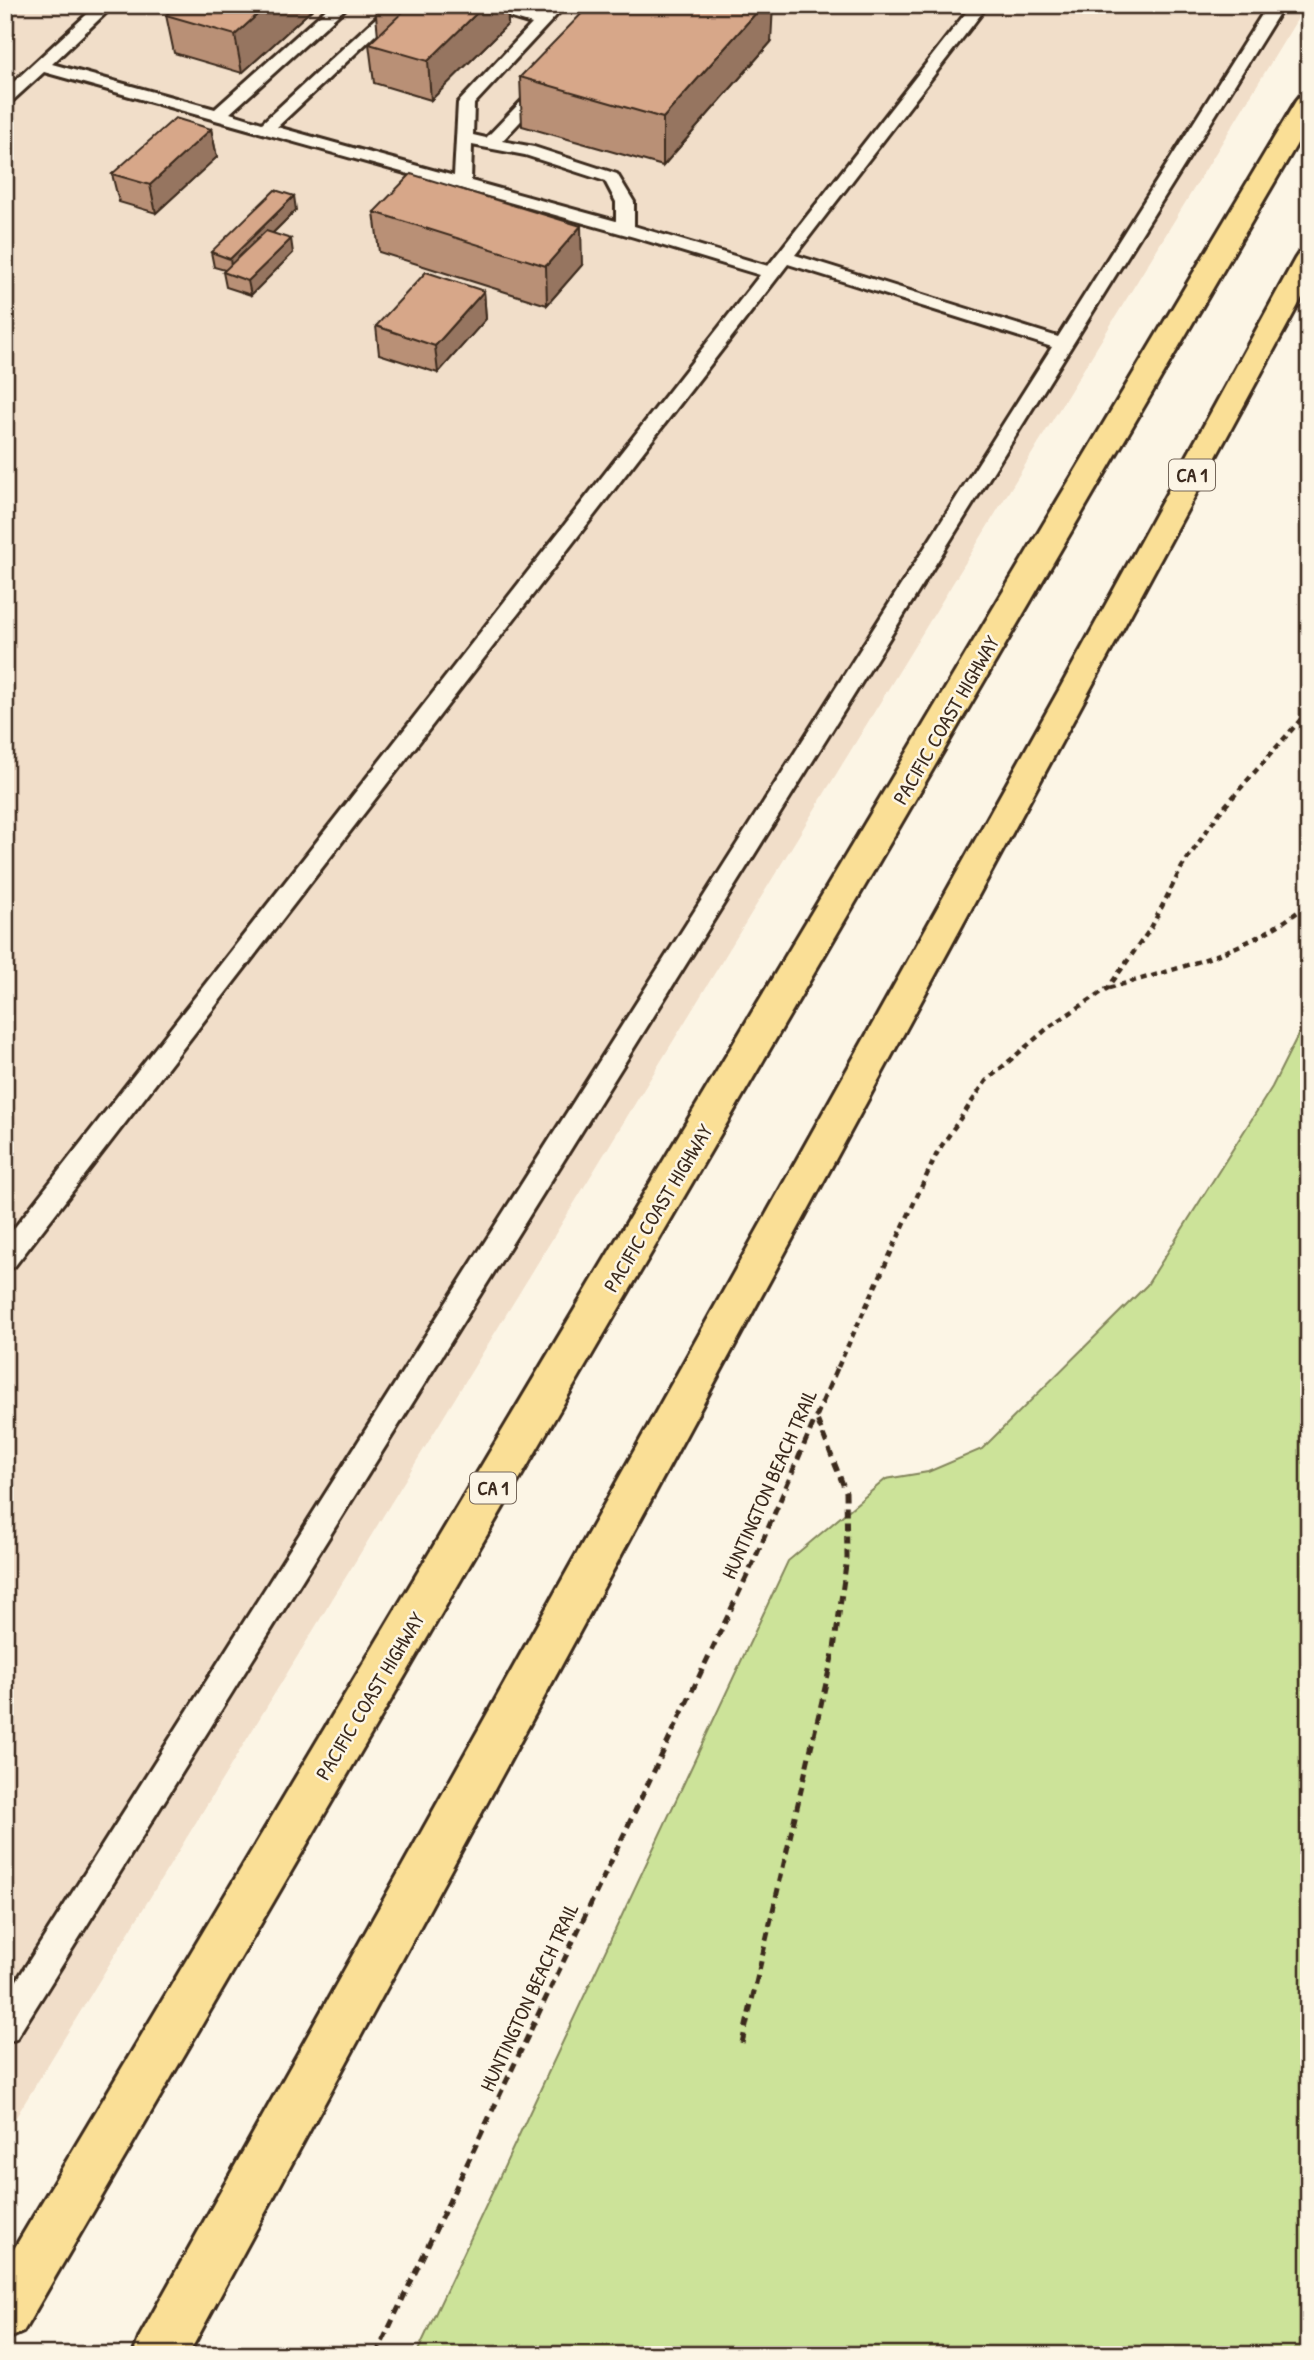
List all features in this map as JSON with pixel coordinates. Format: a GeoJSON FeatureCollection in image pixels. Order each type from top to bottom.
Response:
{"type":"FeatureCollection","features":[{"type":"Feature","properties":{"kind":"highway","name":"PACIFIC COAST HIGHWAY"},"geometry":{"type":"LineString","coordinates":[[5,2315],[1309,101]]}},
{"type":"Feature","properties":{"kind":"highway","name":"CA 1"},"geometry":{"type":"LineString","coordinates":[[159,2355],[1075,690],[1309,259]]}},
{"type":"Feature","properties":{"kind":"lane"},"geometry":{"type":"LineString","coordinates":[[5,99],[106,5]]}},
{"type":"Feature","properties":{"kind":"lane"},"geometry":{"type":"LineString","coordinates":[[218,116],[341,5]]}},
{"type":"Feature","properties":{"kind":"lane"},"geometry":{"type":"LineString","coordinates":[[265,129],[399,5]]}},
{"type":"Feature","properties":{"kind":"lane"},"geometry":{"type":"LineString","coordinates":[[484,5],[542,22]]}},
{"type":"Feature","properties":{"kind":"lane"},"geometry":{"type":"LineString","coordinates":[[462,184],[466,103],[558,5]]}},
{"type":"Feature","properties":{"kind":"lane"},"geometry":{"type":"LineString","coordinates":[[5,1259],[980,5]]}},
{"type":"Feature","properties":{"kind":"lane"},"geometry":{"type":"LineString","coordinates":[[5,2028],[1276,5]]}},
{"type":"Feature","properties":{"kind":"lane"},"geometry":{"type":"LineString","coordinates":[[41,66],[632,231],[778,265],[1062,344]]}},
{"type":"Feature","properties":{"kind":"lane"},"geometry":{"type":"LineString","coordinates":[[490,144],[549,81]]}},
{"type":"Feature","properties":{"kind":"lane"},"geometry":{"type":"LineString","coordinates":[[465,139],[528,151],[611,178],[625,202],[632,231]]}},
{"type":"Feature","properties":{"kind":"path","name":"HUNTINGTON BEACH TRAIL"},"geometry":{"type":"LineString","coordinates":[[376,2355],[754,1562],[815,1416],[945,1141],[986,1081],[1049,1027],[1108,988],[1151,928],[1182,867],[1219,813],[1309,710]]}},
{"type":"Feature","properties":{"kind":"path"},"geometry":{"type":"LineString","coordinates":[[1108,988],[1180,967],[1264,936],[1296,916],[1309,903]]}},
{"type":"Feature","properties":{"kind":"path"},"geometry":{"type":"LineString","coordinates":[[742,2043],[834,1649],[847,1558],[846,1492],[815,1416]]}},
{"type":"Feature","properties":{"kind":"shaded area"},"geometry":{"type":"Polygon","coordinates":[[[5,5],[1306,5],[5,2135],[5,5]]]}},
{"type":"Feature","properties":{"kind":"green space"},"geometry":{"type":"Polygon","coordinates":[[[1309,1013],[1309,2355],[416,2355],[788,1561],[886,1479],[928,1472],[982,1449],[1147,1285],[1272,1087],[1309,1013]]]}},
{"type":"Feature","properties":{"kind":"building"},"geometry":{"type":"Polygon","coordinates":[[[177,5],[268,5],[235,35],[166,15],[177,5]]]}},
{"type":"Feature","properties":{"kind":"building"},"geometry":{"type":"Polygon","coordinates":[[[397,5],[485,5],[428,61],[369,44],[407,8],[397,5]]]}},
{"type":"Feature","properties":{"kind":"building"},"geometry":{"type":"Polygon","coordinates":[[[590,5],[763,5],[663,118],[520,77],[590,5]]]}},
{"type":"Feature","properties":{"kind":"building"},"geometry":{"type":"Polygon","coordinates":[[[175,118],[211,129],[150,185],[112,174],[175,118]]]}},
{"type":"Feature","properties":{"kind":"building"},"geometry":{"type":"Polygon","coordinates":[[[411,174],[581,226],[546,266],[374,212],[411,174]]]}},
{"type":"Feature","properties":{"kind":"building"},"geometry":{"type":"Polygon","coordinates":[[[275,190],[294,196],[230,259],[211,252],[275,190]]]}},
{"type":"Feature","properties":{"kind":"building"},"geometry":{"type":"Polygon","coordinates":[[[266,231],[291,239],[248,281],[223,272],[266,231]]]}},
{"type":"Feature","properties":{"kind":"building"},"geometry":{"type":"Polygon","coordinates":[[[426,272],[484,291],[435,346],[376,326],[426,272]]]}}]}
